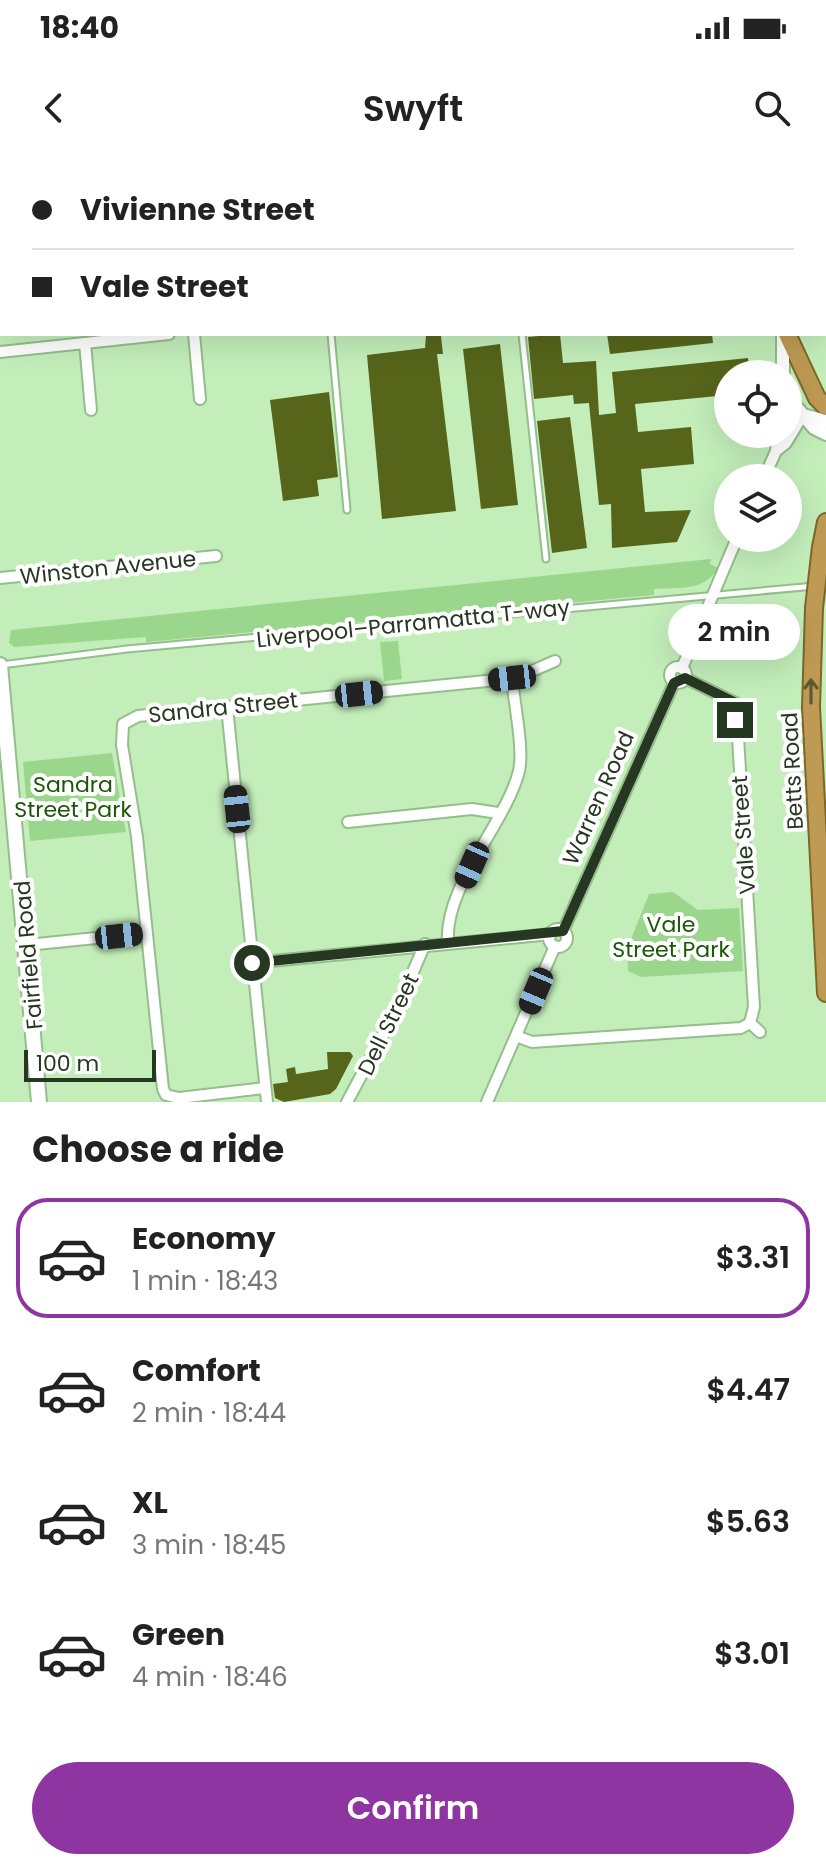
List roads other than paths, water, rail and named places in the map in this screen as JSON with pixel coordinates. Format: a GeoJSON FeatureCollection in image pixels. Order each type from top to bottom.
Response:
{"type":"FeatureCollection","features":[{"type":"Feature","properties":{"kind":"highway"},"geometry":{"type":"LineString","coordinates":[[786,336],[817,398],[826,407]]}},
{"type":"Feature","properties":{"kind":"highway","name":"Betts Road"},"geometry":{"type":"LineString","coordinates":[[826,522],[814,608],[811,707],[826,993]]}},
{"type":"Feature","properties":{"kind":"main road","name":"Fairfield Road"},"geometry":{"type":"LineString","coordinates":[[0,666],[8,823],[27,945],[39,1102]]}},
{"type":"Feature","properties":{"kind":"street"},"geometry":{"type":"LineString","coordinates":[[0,352],[150,336]]}},
{"type":"Feature","properties":{"kind":"street"},"geometry":{"type":"LineString","coordinates":[[194,336],[200,399]]}},
{"type":"Feature","properties":{"kind":"street"},"geometry":{"type":"LineString","coordinates":[[784,360],[785,336]]}},
{"type":"Feature","properties":{"kind":"street"},"geometry":{"type":"LineString","coordinates":[[85,343],[91,410]]}},
{"type":"Feature","properties":{"kind":"street"},"geometry":{"type":"LineString","coordinates":[[803,415],[826,421]]}},
{"type":"Feature","properties":{"kind":"street"},"geometry":{"type":"LineString","coordinates":[[803,415],[814,428],[826,434]]}},
{"type":"Feature","properties":{"kind":"street"},"geometry":{"type":"LineString","coordinates":[[776,451],[786,443],[803,415]]}},
{"type":"Feature","properties":{"kind":"street"},"geometry":{"type":"LineString","coordinates":[[770,464],[776,448]]}},
{"type":"Feature","properties":{"kind":"street","name":"Warren Road"},"geometry":{"type":"LineString","coordinates":[[555,946],[567,941],[563,931],[680,676],[731,552]]}},
{"type":"Feature","properties":{"kind":"street","name":"Winston Avenue"},"geometry":{"type":"LineString","coordinates":[[0,578],[216,556]]}},
{"type":"Feature","properties":{"kind":"street","name":"Sandra Street"},"geometry":{"type":"LineString","coordinates":[[264,1088],[179,1098],[166,1095],[162,1083],[145,933],[137,837],[122,745],[123,724],[138,716],[512,678],[555,661]]}},
{"type":"Feature","properties":{"kind":"street","name":"Vale Street"},"geometry":{"type":"LineString","coordinates":[[680,676],[736,703],[754,1007],[750,1023]]}},
{"type":"Feature","properties":{"kind":"street"},"geometry":{"type":"LineString","coordinates":[[448,942],[449,927],[465,881],[519,765],[512,678]]}},
{"type":"Feature","properties":{"kind":"street"},"geometry":{"type":"LineString","coordinates":[[227,707],[267,1102]]}},
{"type":"Feature","properties":{"kind":"street"},"geometry":{"type":"LineString","coordinates":[[348,822],[472,809],[498,813]]}},
{"type":"Feature","properties":{"kind":"street"},"geometry":{"type":"LineString","coordinates":[[252,963],[563,931]]}},
{"type":"Feature","properties":{"kind":"street"},"geometry":{"type":"LineString","coordinates":[[27,945],[145,933]]}},
{"type":"Feature","properties":{"kind":"street"},"geometry":{"type":"LineString","coordinates":[[487,1102],[555,946],[550,941],[551,934]]}},
{"type":"Feature","properties":{"kind":"street","name":"Dell Street"},"geometry":{"type":"LineString","coordinates":[[347,1102],[397,1009],[425,944]]}},
{"type":"Feature","properties":{"kind":"street"},"geometry":{"type":"LineString","coordinates":[[516,1036],[532,1042],[741,1028],[750,1023],[760,1032]]}},
{"type":"Feature","properties":{"kind":"lane"},"geometry":{"type":"LineString","coordinates":[[331,336],[347,510]]}},
{"type":"Feature","properties":{"kind":"lane"},"geometry":{"type":"LineString","coordinates":[[522,336],[546,559]]}},
{"type":"Feature","properties":{"kind":"lane","name":"Liverpool–Parramatta T-way"},"geometry":{"type":"LineString","coordinates":[[0,666],[127,649],[826,585]]}},
{"type":"Feature","properties":{"kind":"park label","name":"Sandra Street Park"},"geometry":{"type":"Point","coordinates":[73,796]}},
{"type":"Feature","properties":{"kind":"park label","name":"Vale Street Park"},"geometry":{"type":"Point","coordinates":[671,936]}}]}
